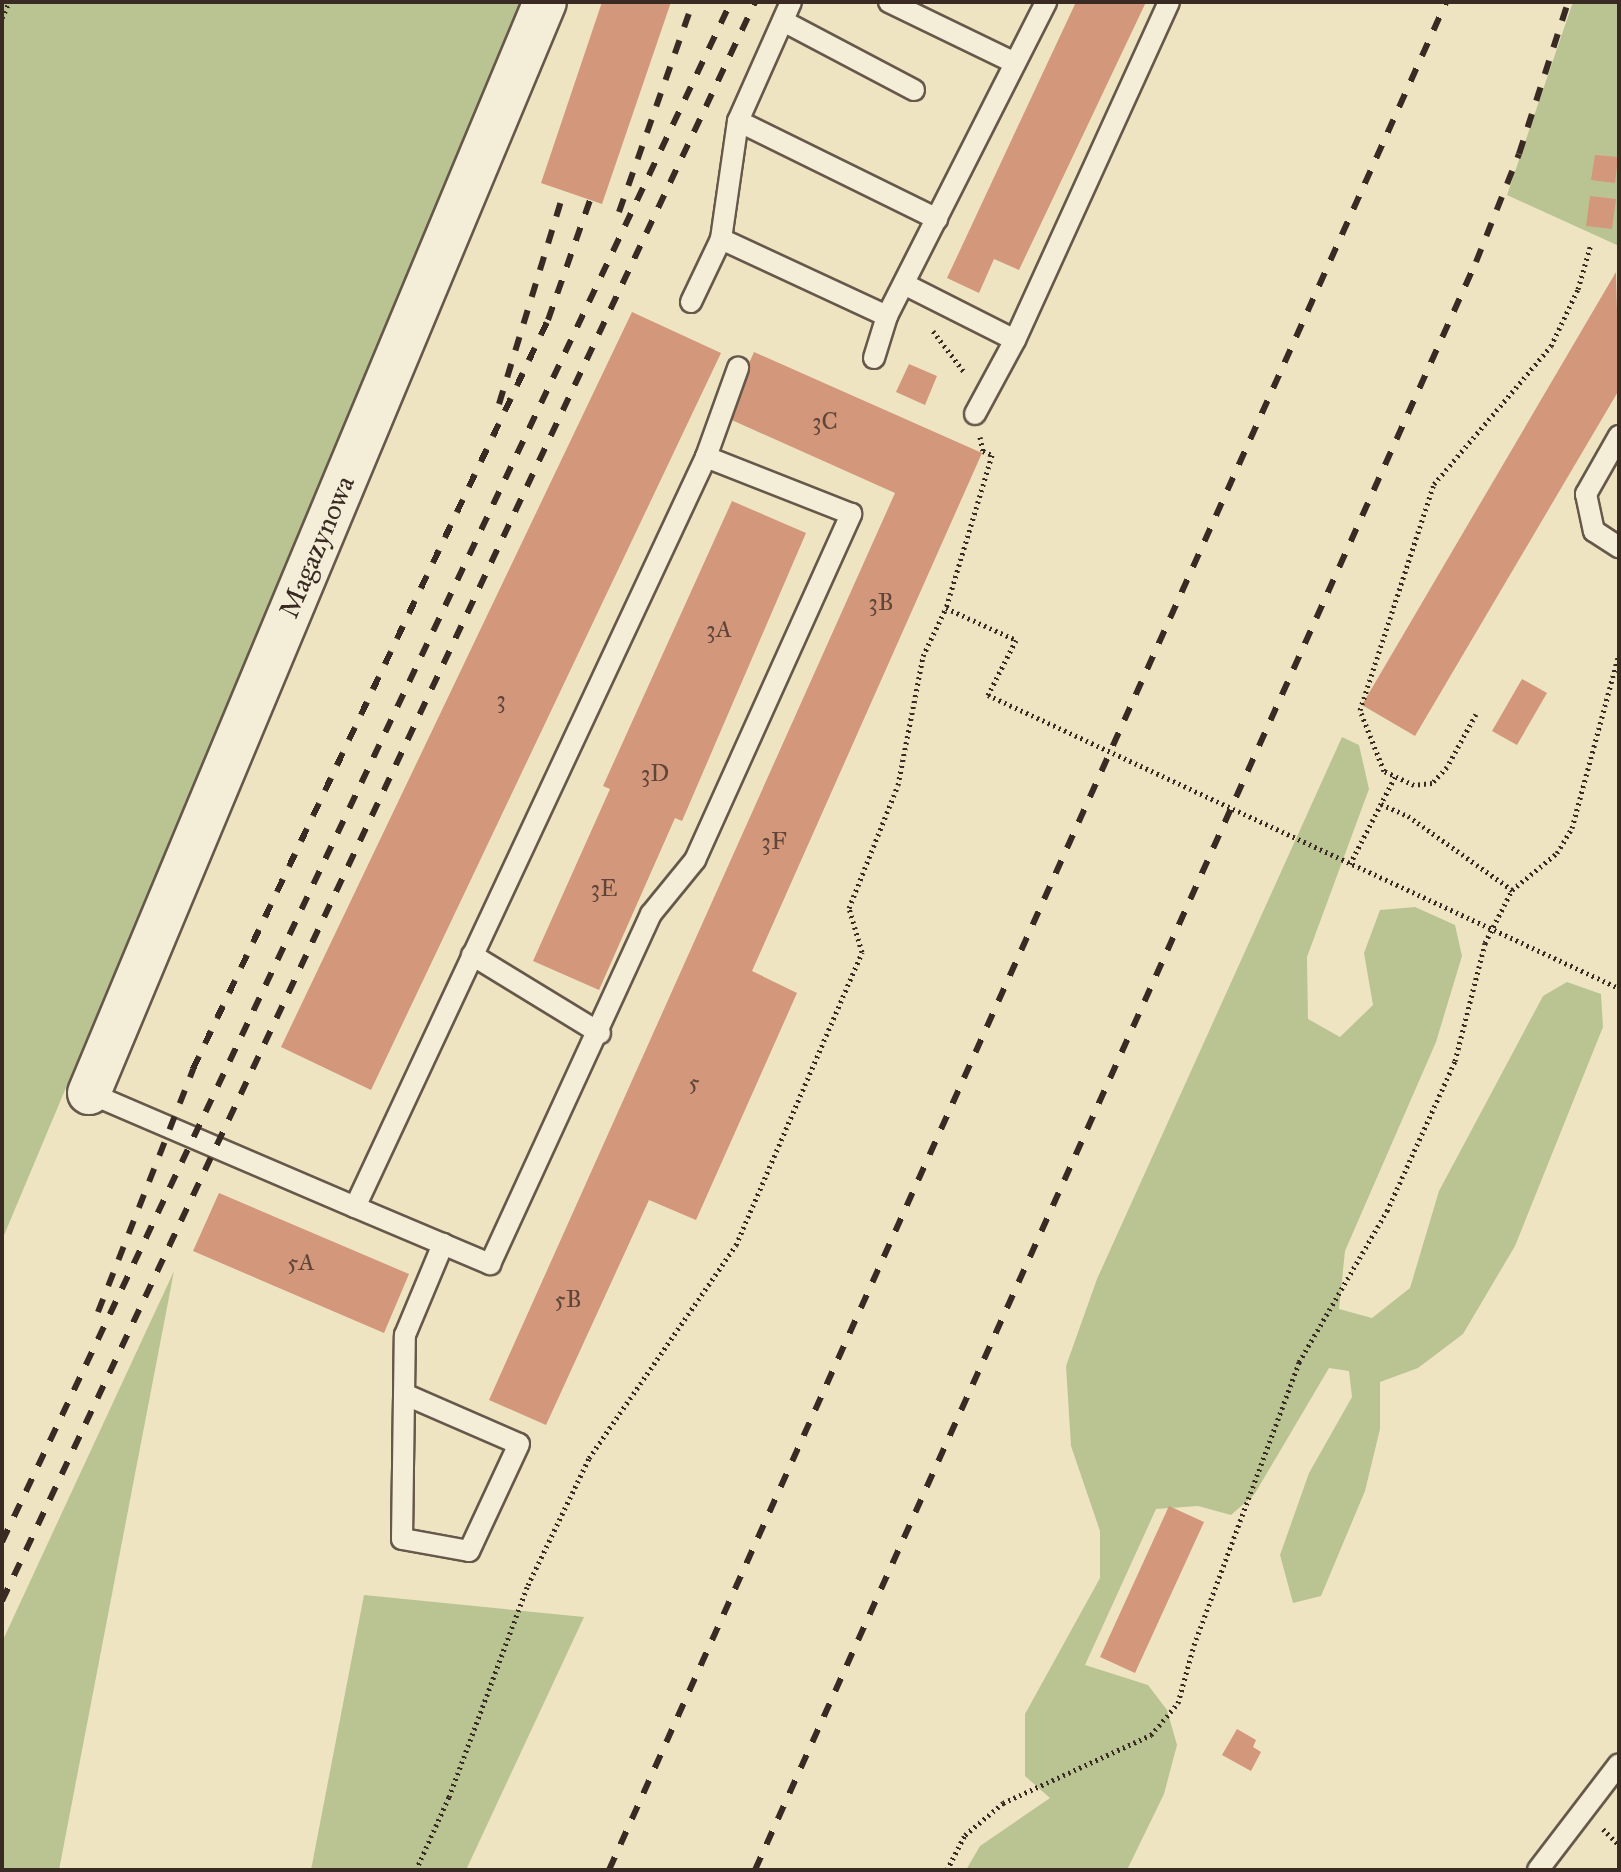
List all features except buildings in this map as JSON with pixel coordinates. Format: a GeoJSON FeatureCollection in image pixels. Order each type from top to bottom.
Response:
{"type":"FeatureCollection","features":[{"type":"Feature","properties":{"kind":"street","name":"Magazynowa"},"geometry":{"type":"LineString","coordinates":[[89,1093],[545,2]]}},
{"type":"Feature","properties":{"kind":"lane"},"geometry":{"type":"LineString","coordinates":[[691,302],[721,239],[738,121],[791,2]]}},
{"type":"Feature","properties":{"kind":"lane"},"geometry":{"type":"LineString","coordinates":[[889,2],[1015,63]]}},
{"type":"Feature","properties":{"kind":"lane"},"geometry":{"type":"LineString","coordinates":[[874,358],[887,316],[1046,2]]}},
{"type":"Feature","properties":{"kind":"lane"},"geometry":{"type":"LineString","coordinates":[[975,414],[1015,340],[1169,2]]}},
{"type":"Feature","properties":{"kind":"lane"},"geometry":{"type":"LineString","coordinates":[[783,21],[914,90]]}},
{"type":"Feature","properties":{"kind":"lane"},"geometry":{"type":"LineString","coordinates":[[738,121],[937,219]]}},
{"type":"Feature","properties":{"kind":"lane"},"geometry":{"type":"LineString","coordinates":[[721,239],[887,316]]}},
{"type":"Feature","properties":{"kind":"lane"},"geometry":{"type":"LineString","coordinates":[[904,284],[1015,340]]}},
{"type":"Feature","properties":{"kind":"lane"},"geometry":{"type":"LineString","coordinates":[[355,1207],[706,457],[738,368]]}},
{"type":"Feature","properties":{"kind":"lane"},"geometry":{"type":"LineString","coordinates":[[1619,436],[1586,494],[1594,531],[1619,547]]}},
{"type":"Feature","properties":{"kind":"lane"},"geometry":{"type":"LineString","coordinates":[[89,1093],[490,1264],[600,1033],[651,914],[695,860],[851,514],[706,457]]}},
{"type":"Feature","properties":{"kind":"lane"},"geometry":{"type":"LineString","coordinates":[[472,955],[600,1033]]}},
{"type":"Feature","properties":{"kind":"lane"},"geometry":{"type":"LineString","coordinates":[[404,1394],[519,1444],[469,1551],[402,1539],[404,1394],[405,1335],[443,1244]]}},
{"type":"Feature","properties":{"kind":"lane"},"geometry":{"type":"LineString","coordinates":[[1538,1870],[1619,1764]]}},
{"type":"Feature","properties":{"kind":"path"},"geometry":{"type":"LineString","coordinates":[[2,18],[9,2]]}},
{"type":"Feature","properties":{"kind":"path"},"geometry":{"type":"LineString","coordinates":[[1476,714],[1432,783],[1414,785],[1384,771],[1372,753],[1360,710],[1434,484],[1551,346],[1578,289],[1591,244]]}},
{"type":"Feature","properties":{"kind":"path"},"geometry":{"type":"LineString","coordinates":[[416,1870],[449,1797],[528,1585],[589,1458],[736,1245],[862,952],[849,908],[898,785],[923,656],[946,608],[992,455],[983,451],[964,365],[921,318]]}},
{"type":"Feature","properties":{"kind":"path"},"geometry":{"type":"LineString","coordinates":[[946,608],[1016,640],[988,695],[1619,988]]}},
{"type":"Feature","properties":{"kind":"path"},"geometry":{"type":"LineString","coordinates":[[947,1870],[965,1835],[1003,1803],[1151,1735],[1178,1703],[1194,1645],[1299,1362],[1387,1211],[1455,1061],[1485,943],[1512,890],[1557,853],[1572,828],[1619,654]]}},
{"type":"Feature","properties":{"kind":"path"},"geometry":{"type":"LineString","coordinates":[[1350,864],[1395,777]]}},
{"type":"Feature","properties":{"kind":"path"},"geometry":{"type":"LineString","coordinates":[[1381,804],[1408,816],[1512,890]]}},
{"type":"Feature","properties":{"kind":"green space"},"geometry":{"type":"Polygon","coordinates":[[[2,2],[522,2],[2,1240],[2,2]]]}},
{"type":"Feature","properties":{"kind":"green space"},"geometry":{"type":"Polygon","coordinates":[[[1573,2],[1619,2],[1619,246],[1507,195],[1573,2]]]}},
{"type":"Feature","properties":{"kind":"green space"},"geometry":{"type":"Polygon","coordinates":[[[1342,737],[1359,745],[1369,789],[1307,957],[1308,1019],[1340,1037],[1373,1005],[1364,953],[1380,910],[1415,907],[1455,925],[1462,956],[1436,1042],[1345,1251],[1339,1309],[1372,1318],[1410,1288],[1439,1191],[1543,996],[1567,982],[1601,994],[1603,1027],[1515,1246],[1463,1334],[1418,1368],[1380,1382],[1380,1429],[1365,1491],[1321,1596],[1293,1603],[1280,1555],[1309,1473],[1352,1397],[1349,1371],[1329,1368],[1254,1495],[1231,1515],[1198,1506],[1156,1509],[1085,1665],[1148,1685],[1167,1710],[1177,1745],[1164,1794],[1127,1870],[966,1870],[980,1846],[1050,1798],[1025,1776],[1025,1714],[1100,1578],[1100,1531],[1071,1446],[1066,1366],[1097,1279],[1342,737]]]}},
{"type":"Feature","properties":{"kind":"green space"},"geometry":{"type":"Polygon","coordinates":[[[174,1271],[59,1870],[2,1870],[2,1642],[174,1271]]]}},
{"type":"Feature","properties":{"kind":"green space"},"geometry":{"type":"Polygon","coordinates":[[[364,1595],[584,1617],[466,1870],[311,1870],[364,1595]]]}},
{"type":"Feature","properties":{"kind":"railway"},"geometry":{"type":"LineString","coordinates":[[619,212],[693,2]]}},
{"type":"Feature","properties":{"kind":"railway"},"geometry":{"type":"LineString","coordinates":[[2,1542],[731,2]]}},
{"type":"Feature","properties":{"kind":"railway"},"geometry":{"type":"LineString","coordinates":[[2,1601],[755,2]]}},
{"type":"Feature","properties":{"kind":"railway"},"geometry":{"type":"LineString","coordinates":[[609,1870],[1446,2]]}},
{"type":"Feature","properties":{"kind":"railway"},"geometry":{"type":"LineString","coordinates":[[755,1870],[1476,262],[1519,154],[1568,2]]}},
{"type":"Feature","properties":{"kind":"railway"},"geometry":{"type":"LineString","coordinates":[[499,404],[564,191]]}},
{"type":"Feature","properties":{"kind":"railway"},"geometry":{"type":"LineString","coordinates":[[98,1312],[193,1069],[548,320],[590,200]]}}]}
